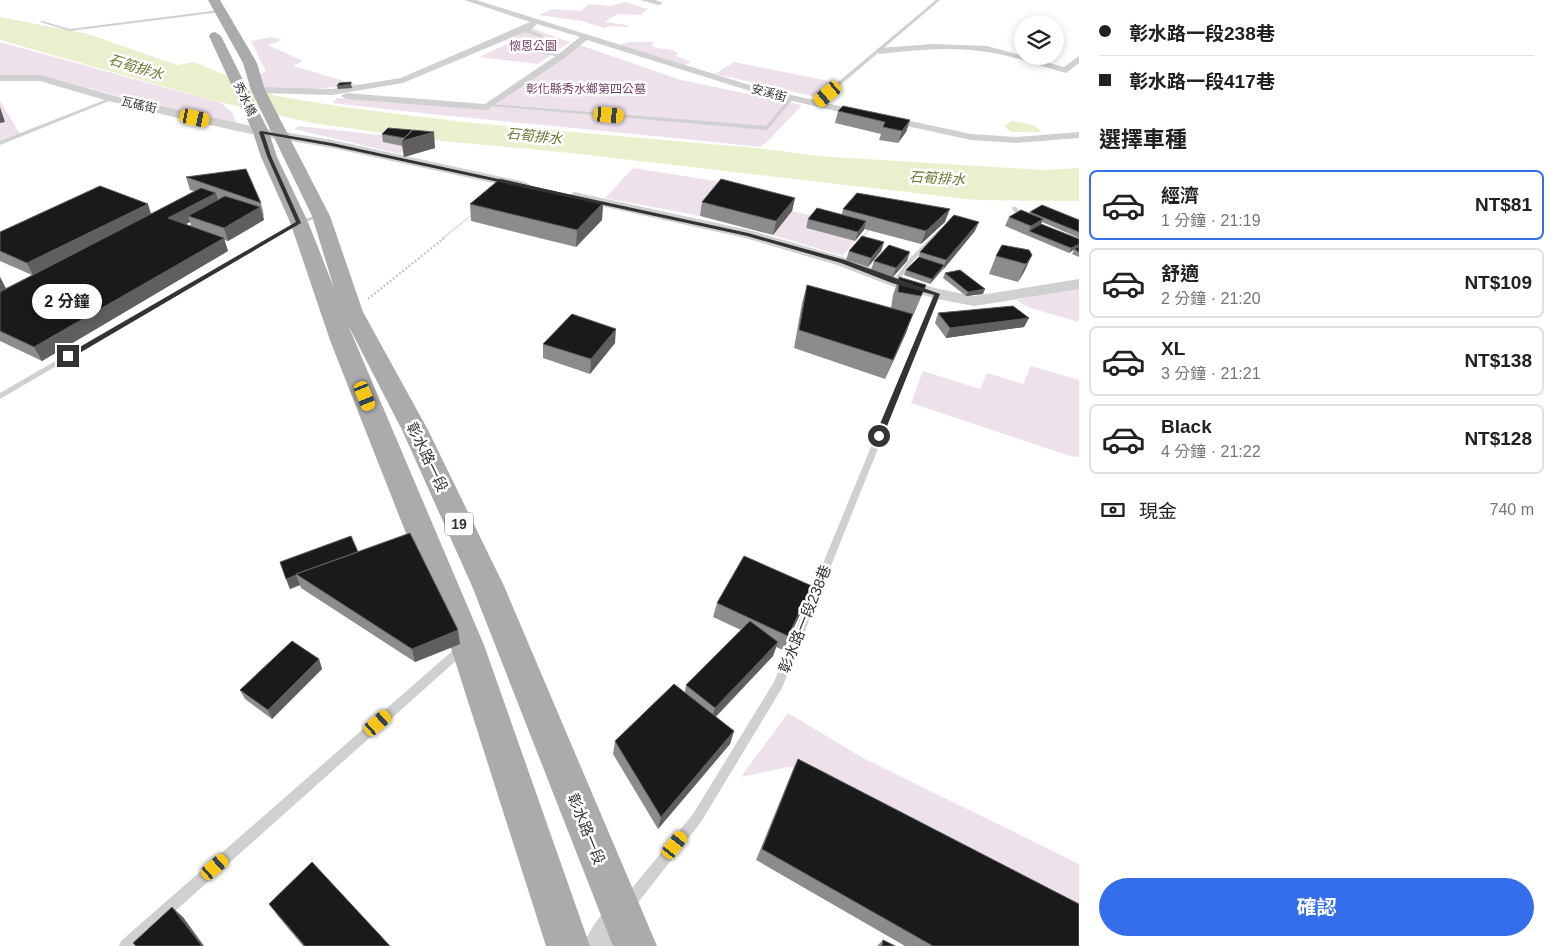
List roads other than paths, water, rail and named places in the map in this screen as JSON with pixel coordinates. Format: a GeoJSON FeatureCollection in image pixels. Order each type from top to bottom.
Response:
{"type":"FeatureCollection","features":[{"type":"Feature","properties":{"kind":"main road","name":"19"},"geometry":{"type":"LineString","coordinates":[[199,0],[205,13]]}},
{"type":"Feature","properties":{"kind":"main road","name":"秀水橋"},"geometry":{"type":"LineString","coordinates":[[217,6],[250,64],[267,117]]}},
{"type":"Feature","properties":{"kind":"main road","name":"秀水橋"},"geometry":{"type":"LineString","coordinates":[[205,13],[247,106],[267,117]]}},
{"type":"Feature","properties":{"kind":"main road","name":"彰水路一段"},"geometry":{"type":"LineString","coordinates":[[267,117],[269,156],[310,219],[352,312],[415,430],[488,586],[620,914],[635,946]]}},
{"type":"Feature","properties":{"kind":"main road","name":"彰水路一段"},"geometry":{"type":"LineString","coordinates":[[310,219],[343,343],[466,644],[568,946]]}},
{"type":"Feature","properties":{"kind":"street","name":"安溪街"},"geometry":{"type":"LineString","coordinates":[[468,0],[501,7],[536,22],[791,99],[971,137],[1016,140],[1079,136]]}},
{"type":"Feature","properties":{"kind":"street"},"geometry":{"type":"LineString","coordinates":[[644,0],[659,3]]}},
{"type":"Feature","properties":{"kind":"street"},"geometry":{"type":"LineString","coordinates":[[267,117],[332,92],[402,80],[523,30],[536,22]]}},
{"type":"Feature","properties":{"kind":"street"},"geometry":{"type":"LineString","coordinates":[[523,30],[539,35],[542,42],[530,51],[563,54]]}},
{"type":"Feature","properties":{"kind":"street"},"geometry":{"type":"LineString","coordinates":[[332,92],[328,95],[487,107],[585,37]]}},
{"type":"Feature","properties":{"kind":"street"},"geometry":{"type":"LineString","coordinates":[[879,51],[927,48],[985,49],[1066,70],[1079,59]]}},
{"type":"Feature","properties":{"kind":"street","name":"瓦磘街"},"geometry":{"type":"LineString","coordinates":[[0,78],[41,78],[112,99],[267,117],[535,188]]}},
{"type":"Feature","properties":{"kind":"street"},"geometry":{"type":"LineString","coordinates":[[562,194],[748,234],[843,262],[895,282],[937,294],[974,301],[1079,284]]}},
{"type":"Feature","properties":{"kind":"street"},"geometry":{"type":"LineString","coordinates":[[597,946],[620,914]]}},
{"type":"Feature","properties":{"kind":"lane"},"geometry":{"type":"LineString","coordinates":[[815,104],[938,0]]}},
{"type":"Feature","properties":{"kind":"lane"},"geometry":{"type":"LineString","coordinates":[[42,22],[70,30],[205,13],[217,6]]}},
{"type":"Feature","properties":{"kind":"lane"},"geometry":{"type":"LineString","coordinates":[[0,143],[112,99]]}},
{"type":"Feature","properties":{"kind":"lane"},"geometry":{"type":"LineString","coordinates":[[490,105],[767,128],[791,99]]}},
{"type":"Feature","properties":{"kind":"lane"},"geometry":{"type":"LineString","coordinates":[[1014,208],[1024,219],[1032,222]]}},
{"type":"Feature","properties":{"kind":"lane"},"geometry":{"type":"LineString","coordinates":[[0,396],[310,219]]}},
{"type":"Feature","properties":{"kind":"lane"},"geometry":{"type":"LineString","coordinates":[[895,282],[912,259],[944,228]]}},
{"type":"Feature","properties":{"kind":"lane","name":"彰水路一段238巷"},"geometry":{"type":"LineString","coordinates":[[620,914],[697,818],[778,685],[937,294]]}},
{"type":"Feature","properties":{"kind":"lane"},"geometry":{"type":"LineString","coordinates":[[126,946],[466,644]]}},
{"type":"Feature","properties":{"kind":"water","name":"石筍排水"},"geometry":{"type":"Polygon","coordinates":[[[0,17],[88,34],[177,65],[194,62],[276,96],[350,108],[472,123],[766,149],[817,156],[1043,170],[1079,168],[1079,201],[976,200],[571,153],[432,140],[313,123],[211,100],[0,40],[0,17]]]}},
{"type":"Feature","properties":{"kind":"water"},"geometry":{"type":"Polygon","coordinates":[[[1012,121],[1034,125],[1042,132],[1011,132],[1004,126],[1012,121]]]}},
{"type":"Feature","properties":{"kind":"park label","name":"懷恩公園"},"geometry":{"type":"Point","coordinates":[533,46]}},
{"type":"Feature","properties":{"kind":"park label","name":"彰化縣秀水鄉第四公墓"},"geometry":{"type":"Point","coordinates":[586,89]}}]}
